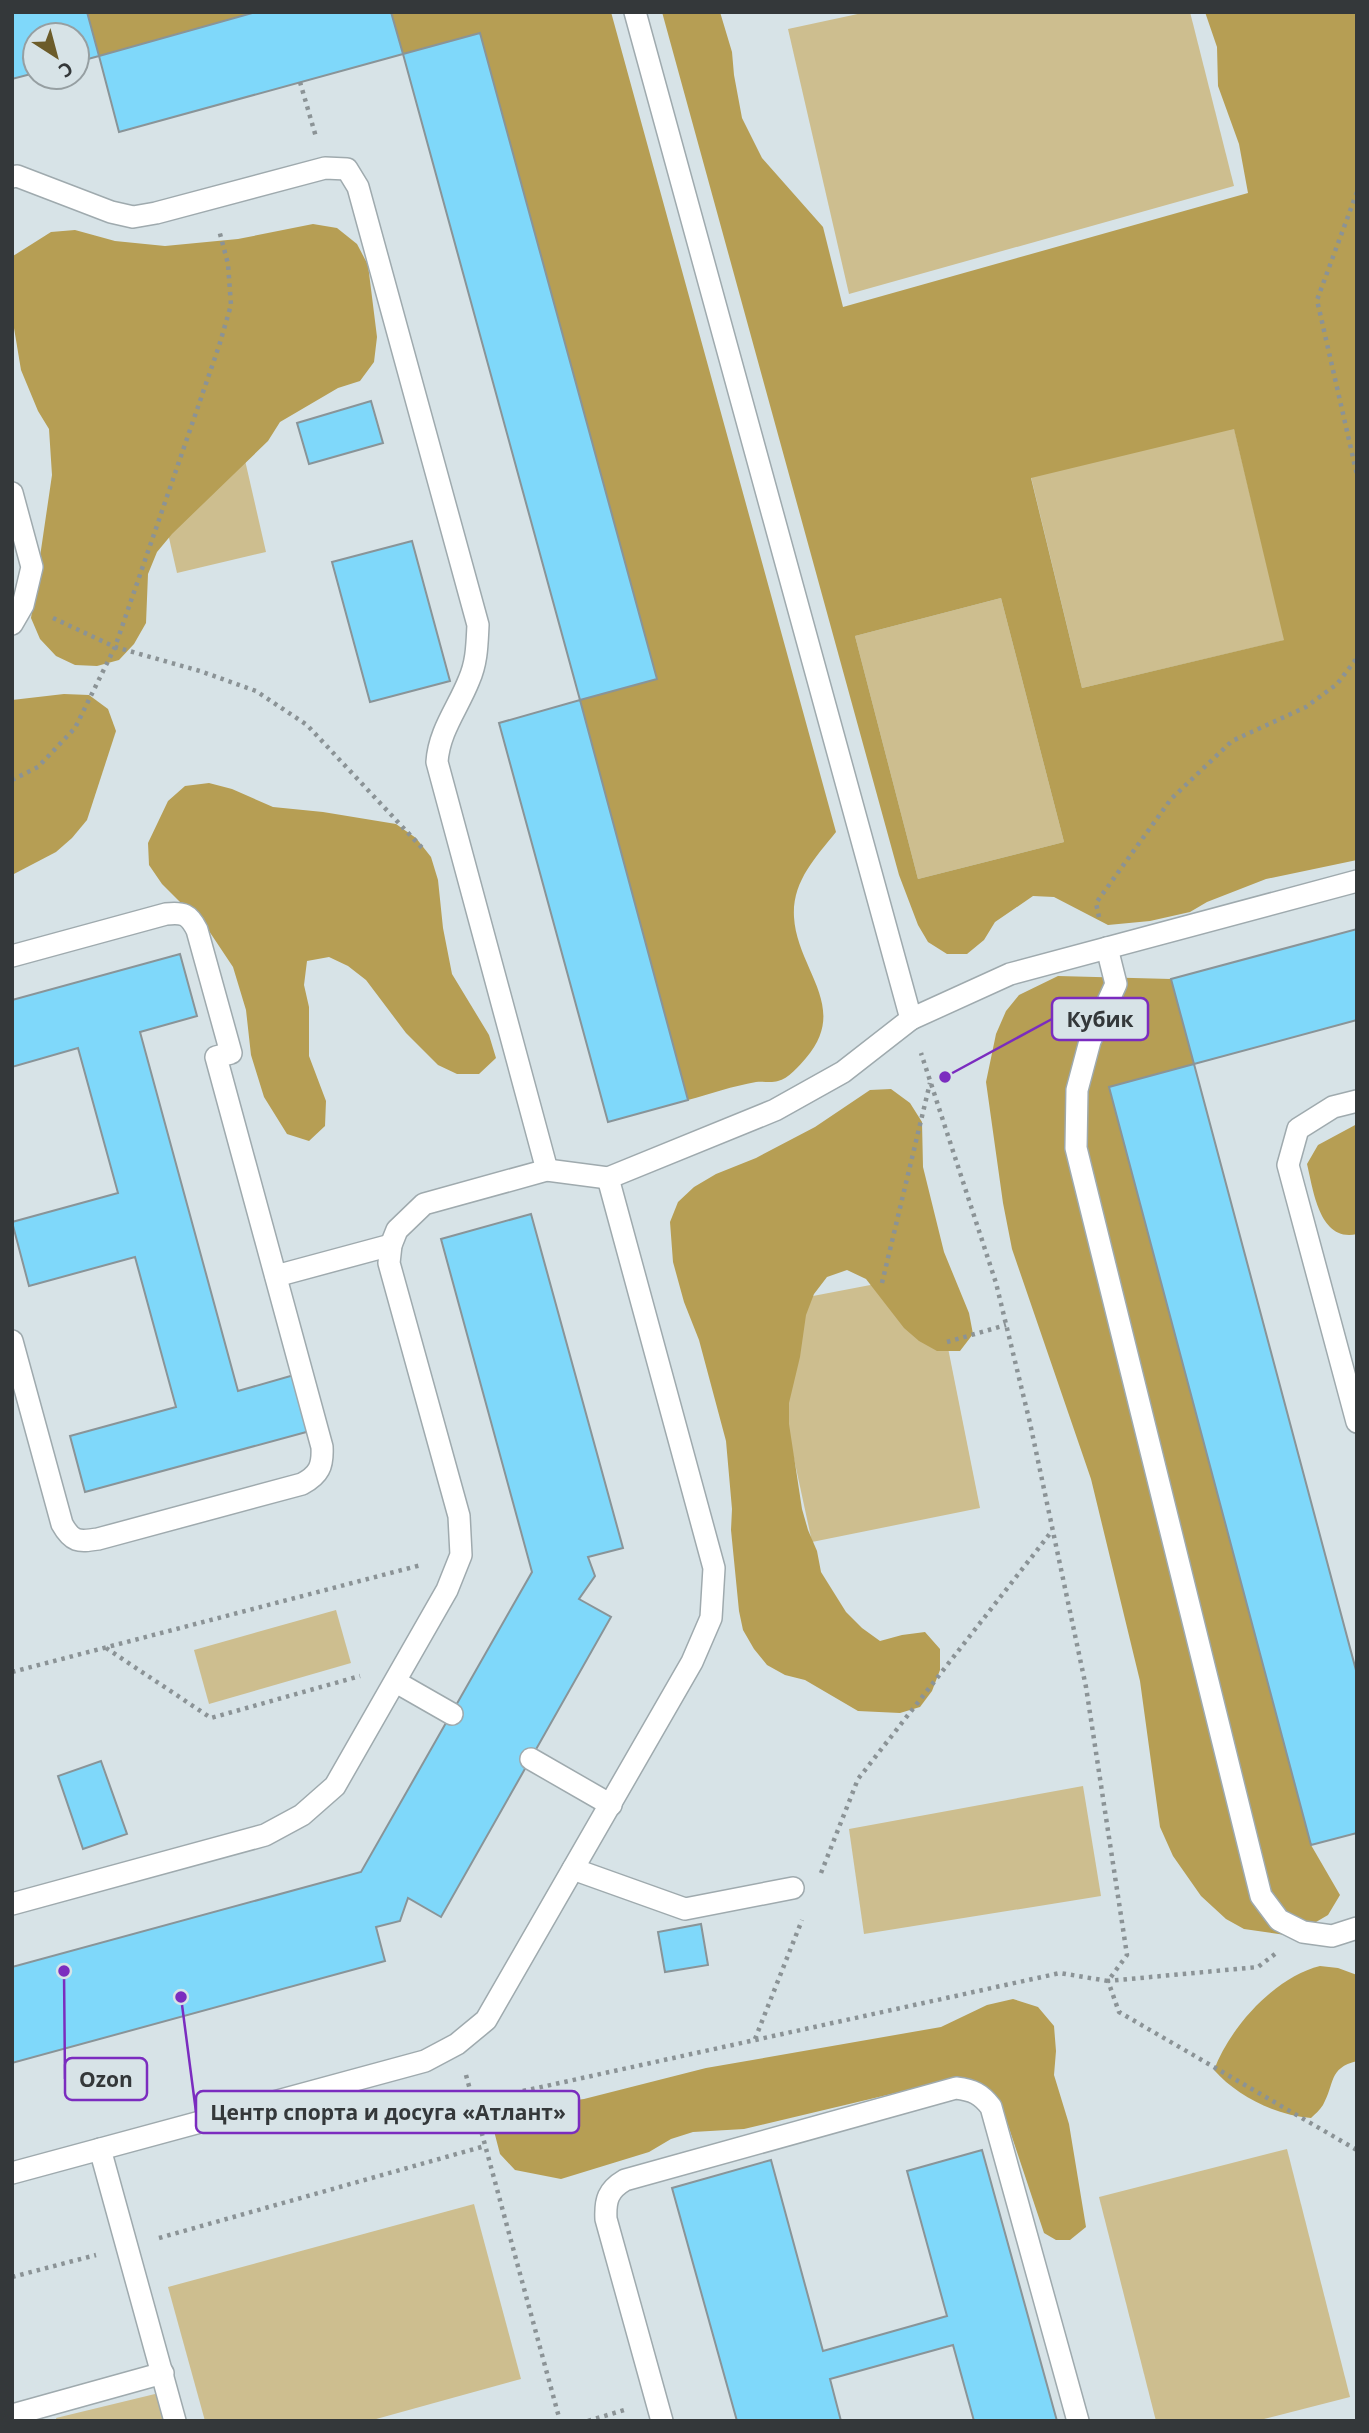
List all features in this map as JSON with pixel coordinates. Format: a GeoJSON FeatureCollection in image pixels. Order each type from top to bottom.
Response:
{"type":"FeatureCollection","features":[{"type":"Feature","properties":{"kind":"lane"},"geometry":{"type":"LineString","coordinates":[[635,12],[911,1019]]}},
{"type":"Feature","properties":{"kind":"lane"},"geometry":{"type":"LineString","coordinates":[[12,177],[17,176],[111,212],[133,217],[156,214],[325,168],[347,169],[358,187],[478,625],[477,653],[470,679],[438,746],[437,762],[547,1170]]}},
{"type":"Feature","properties":{"kind":"lane"},"geometry":{"type":"LineString","coordinates":[[12,494],[32,567],[23,605],[12,624]]}},
{"type":"Feature","properties":{"kind":"lane"},"geometry":{"type":"LineString","coordinates":[[12,1904],[265,1835],[302,1815],[335,1786],[447,1590],[461,1555],[459,1516],[389,1263],[391,1245],[397,1230],[424,1204],[547,1170],[608,1178],[775,1111],[843,1072],[911,1019],[1010,974],[1357,881]]}},
{"type":"Feature","properties":{"kind":"lane"},"geometry":{"type":"LineString","coordinates":[[12,956],[166,914],[181,912],[191,918],[197,930],[231,1053],[216,1057],[323,1447],[323,1462],[316,1476],[302,1484],[80,1542],[68,1535],[62,1524],[12,1341]]}},
{"type":"Feature","properties":{"kind":"lane"},"geometry":{"type":"LineString","coordinates":[[1107,948],[1116,985],[1090,1041],[1077,1090],[1076,1148],[1261,1896],[1279,1920],[1303,1932],[1332,1936],[1357,1928]]}},
{"type":"Feature","properties":{"kind":"lane"},"geometry":{"type":"LineString","coordinates":[[1357,1101],[1333,1107],[1298,1129],[1288,1165],[1357,1422]]}},
{"type":"Feature","properties":{"kind":"lane"},"geometry":{"type":"LineString","coordinates":[[12,2173],[425,2061],[457,2044],[486,2020],[692,1662],[711,1618],[714,1567],[608,1178]]}},
{"type":"Feature","properties":{"kind":"lane"},"geometry":{"type":"LineString","coordinates":[[276,1276],[391,1245]]}},
{"type":"Feature","properties":{"kind":"lane"},"geometry":{"type":"LineString","coordinates":[[396,1682],[452,1714]]}},
{"type":"Feature","properties":{"kind":"lane"},"geometry":{"type":"LineString","coordinates":[[531,1759],[611,1805]]}},
{"type":"Feature","properties":{"kind":"lane"},"geometry":{"type":"LineString","coordinates":[[573,1869],[685,1909],[793,1888]]}},
{"type":"Feature","properties":{"kind":"lane"},"geometry":{"type":"LineString","coordinates":[[662,2421],[606,2219],[605,2203],[613,2187],[625,2180],[956,2088],[971,2090],[982,2096],[991,2107],[1078,2421]]}},
{"type":"Feature","properties":{"kind":"lane"},"geometry":{"type":"LineString","coordinates":[[100,2149],[129,2246],[175,2421]]}},
{"type":"Feature","properties":{"kind":"lane"},"geometry":{"type":"LineString","coordinates":[[12,2415],[163,2373]]}},
{"type":"Feature","properties":{"kind":"path"},"geometry":{"type":"LineString","coordinates":[[300,82],[325,168]]}},
{"type":"Feature","properties":{"kind":"path"},"geometry":{"type":"LineString","coordinates":[[1357,192],[1317,300],[1357,475]]}},
{"type":"Feature","properties":{"kind":"path"},"geometry":{"type":"LineString","coordinates":[[12,780],[38,767],[75,728],[115,647],[219,346],[231,305],[228,264],[211,199]]}},
{"type":"Feature","properties":{"kind":"path"},"geometry":{"type":"LineString","coordinates":[[23,605],[115,647],[200,671],[256,691],[307,725],[428,854]]}},
{"type":"Feature","properties":{"kind":"path"},"geometry":{"type":"LineString","coordinates":[[1107,948],[1096,903],[1171,799],[1232,741],[1306,706],[1337,684],[1357,658]]}},
{"type":"Feature","properties":{"kind":"path"},"geometry":{"type":"LineString","coordinates":[[911,1019],[996,1283],[1031,1423],[1086,1687],[1127,1955],[1108,1981]]}},
{"type":"Feature","properties":{"kind":"path"},"geometry":{"type":"LineString","coordinates":[[882,1283],[930,1082]]}},
{"type":"Feature","properties":{"kind":"path"},"geometry":{"type":"LineString","coordinates":[[947,1342],[1006,1325]]}},
{"type":"Feature","properties":{"kind":"path"},"geometry":{"type":"LineString","coordinates":[[819,1878],[858,1779],[1052,1531]]}},
{"type":"Feature","properties":{"kind":"path"},"geometry":{"type":"LineString","coordinates":[[12,1672],[461,1555]]}},
{"type":"Feature","properties":{"kind":"path"},"geometry":{"type":"LineString","coordinates":[[106,1648],[211,1718],[359,1676],[396,1682]]}},
{"type":"Feature","properties":{"kind":"path"},"geometry":{"type":"LineString","coordinates":[[755,2040],[804,1916]]}},
{"type":"Feature","properties":{"kind":"path"},"geometry":{"type":"LineString","coordinates":[[473,2102],[1060,1973],[1108,1981],[1258,1967],[1303,1932]]}},
{"type":"Feature","properties":{"kind":"path"},"geometry":{"type":"LineString","coordinates":[[1108,1981],[1119,2012],[1357,2150]]}},
{"type":"Feature","properties":{"kind":"path"},"geometry":{"type":"LineString","coordinates":[[457,2044],[560,2421]]}},
{"type":"Feature","properties":{"kind":"path"},"geometry":{"type":"LineString","coordinates":[[12,2277],[485,2146]]}},
{"type":"Feature","properties":{"kind":"shaded area"},"geometry":{"type":"Polygon","coordinates":[[[87,12],[256,12],[99,56],[87,12]]]}},
{"type":"Feature","properties":{"kind":"shaded area"},"geometry":{"type":"Polygon","coordinates":[[[391,12],[611,12],[836,832],[806,871],[794,904],[797,936],[818,988],[823,1022],[818,1039],[806,1058],[782,1080],[747,1084],[688,1100],[580,700],[657,679],[480,33],[403,54],[391,12]]]}},
{"type":"Feature","properties":{"kind":"shaded area"},"geometry":{"type":"Polygon","coordinates":[[[662,12],[720,12],[732,52],[742,118],[762,158],[823,227],[843,307],[1248,193],[1239,144],[1218,86],[1217,47],[1205,12],[1357,12],[1357,860],[1266,879],[1207,902],[1190,912],[1150,921],[1108,925],[1054,897],[1033,896],[995,922],[984,940],[967,954],[947,954],[928,942],[918,925],[899,875],[662,12]],[[1234,429],[1031,478],[1082,688],[1284,640],[1234,429]],[[1001,598],[855,636],[918,879],[1064,842],[1001,598]]]}},
{"type":"Feature","properties":{"kind":"shaded area"},"geometry":{"type":"Polygon","coordinates":[[[867,12],[1190,12],[1234,186],[849,294],[788,29],[867,12]]]}},
{"type":"Feature","properties":{"kind":"shaded area"},"geometry":{"type":"Polygon","coordinates":[[[313,224],[337,228],[357,244],[368,265],[377,337],[374,362],[360,381],[338,388],[280,422],[268,441],[172,534],[157,552],[148,574],[146,623],[134,644],[119,660],[97,666],[75,665],[56,656],[40,639],[31,618],[52,475],[49,429],[38,411],[21,370],[12,316],[13,256],[51,232],[75,230],[115,241],[165,246],[238,239],[313,224]]]}},
{"type":"Feature","properties":{"kind":"shaded area"},"geometry":{"type":"Polygon","coordinates":[[[225,373],[266,552],[177,573],[136,393],[225,373]]]}},
{"type":"Feature","properties":{"kind":"shaded area"},"geometry":{"type":"Polygon","coordinates":[[[1234,428],[1285,640],[1082,688],[1031,477],[1234,428]]]}},
{"type":"Feature","properties":{"kind":"shaded area"},"geometry":{"type":"Polygon","coordinates":[[[1001,598],[1064,842],[918,879],[855,636],[1001,598]]]}},
{"type":"Feature","properties":{"kind":"shaded area"},"geometry":{"type":"Polygon","coordinates":[[[64,694],[89,695],[108,709],[116,731],[87,820],[56,852],[12,875],[12,700],[64,694]]]}},
{"type":"Feature","properties":{"kind":"shaded area"},"geometry":{"type":"Polygon","coordinates":[[[209,783],[232,789],[273,807],[396,824],[416,838],[431,857],[438,880],[443,928],[452,974],[489,1035],[496,1058],[479,1074],[457,1074],[438,1065],[406,1033],[366,980],[348,966],[329,957],[307,961],[304,985],[309,1007],[309,1056],[326,1101],[325,1126],[309,1141],[287,1134],[264,1097],[251,1055],[246,1010],[233,967],[209,931],[162,884],[149,865],[148,843],[168,801],[185,786],[209,783]]]}},
{"type":"Feature","properties":{"kind":"shaded area"},"geometry":{"type":"Polygon","coordinates":[[[1058,976],[1171,979],[1194,1064],[1109,1087],[1311,1845],[1340,1895],[1328,1915],[1292,1936],[1244,1929],[1226,1919],[1201,1896],[1173,1856],[1160,1827],[1140,1681],[1091,1479],[1012,1249],[986,1082],[996,1034],[1006,1011],[1019,995],[1058,976]]]}},
{"type":"Feature","properties":{"kind":"shaded area"},"geometry":{"type":"Polygon","coordinates":[[[891,1089],[910,1103],[922,1122],[923,1167],[944,1252],[969,1313],[973,1334],[960,1351],[937,1351],[904,1328],[866,1279],[847,1270],[827,1277],[814,1294],[806,1315],[789,1403],[789,1424],[802,1509],[808,1530],[817,1551],[821,1572],[846,1612],[880,1641],[925,1632],[940,1649],[940,1670],[932,1691],[920,1707],[900,1713],[858,1711],[805,1680],[785,1675],[767,1665],[743,1630],[731,1530],[732,1509],[726,1441],[699,1340],[684,1302],[673,1262],[670,1222],[678,1202],[694,1187],[815,1127],[870,1090],[891,1089]]]}},
{"type":"Feature","properties":{"kind":"shaded area"},"geometry":{"type":"Polygon","coordinates":[[[1357,1124],[1357,1234],[1344,1235],[1326,1222],[1320,1211],[1307,1164],[1318,1145],[1357,1124]]]}},
{"type":"Feature","properties":{"kind":"shaded area"},"geometry":{"type":"Polygon","coordinates":[[[933,1273],[980,1508],[812,1542],[761,1306],[933,1273]]]}},
{"type":"Feature","properties":{"kind":"shaded area"},"geometry":{"type":"Polygon","coordinates":[[[336,1610],[351,1663],[209,1704],[194,1650],[336,1610]]]}},
{"type":"Feature","properties":{"kind":"shaded area"},"geometry":{"type":"Polygon","coordinates":[[[1083,1786],[1101,1896],[864,1934],[849,1829],[1083,1786]]]}},
{"type":"Feature","properties":{"kind":"shaded area"},"geometry":{"type":"Polygon","coordinates":[[[1320,1966],[1338,1968],[1357,1975],[1357,2061],[1337,2072],[1323,2105],[1311,2118],[1284,2113],[1258,2103],[1234,2088],[1214,2070],[1231,2037],[1256,2006],[1287,1981],[1320,1966]]]}},
{"type":"Feature","properties":{"kind":"shaded area"},"geometry":{"type":"Polygon","coordinates":[[[1013,1999],[1038,2007],[1054,2026],[1054,2075],[1069,2124],[1086,2227],[1070,2240],[1056,2240],[1044,2233],[1006,2119],[994,2096],[946,2081],[744,2129],[693,2132],[671,2139],[649,2152],[561,2179],[515,2170],[500,2154],[494,2131],[506,2109],[584,2099],[706,2068],[941,2027],[987,2005],[1013,1999]]]}},
{"type":"Feature","properties":{"kind":"shaded area"},"geometry":{"type":"Polygon","coordinates":[[[1287,2149],[1350,2397],[1256,2421],[1156,2421],[1099,2197],[1287,2149]]]}},
{"type":"Feature","properties":{"kind":"shaded area"},"geometry":{"type":"Polygon","coordinates":[[[474,2204],[521,2379],[369,2421],[205,2421],[168,2287],[474,2204]]]}},
{"type":"Feature","properties":{"kind":"shaded area"},"geometry":{"type":"Polygon","coordinates":[[[155,2394],[163,2399],[172,2421],[57,2421],[56,2418],[155,2394]]]}},
{"type":"Feature","properties":{"kind":"building"},"geometry":{"type":"Polygon","coordinates":[[[12,12],[87,12],[89,21],[21,21],[21,77],[12,79],[12,12]]]}},
{"type":"Feature","properties":{"kind":"building"},"geometry":{"type":"Polygon","coordinates":[[[256,12],[391,12],[403,54],[119,132],[99,56],[256,12]]]}},
{"type":"Feature","properties":{"kind":"building"},"geometry":{"type":"Polygon","coordinates":[[[91,27],[99,56],[91,58],[91,27]]]}},
{"type":"Feature","properties":{"kind":"building"},"geometry":{"type":"Polygon","coordinates":[[[480,33],[657,679],[580,700],[403,54],[480,33]]]}},
{"type":"Feature","properties":{"kind":"building"},"geometry":{"type":"Polygon","coordinates":[[[371,401],[383,443],[309,464],[297,423],[371,401]]]}},
{"type":"Feature","properties":{"kind":"building"},"geometry":{"type":"Polygon","coordinates":[[[412,541],[450,681],[370,702],[332,562],[412,541]]]}},
{"type":"Feature","properties":{"kind":"building"},"geometry":{"type":"Polygon","coordinates":[[[580,700],[688,1100],[608,1122],[499,723],[580,700]]]}},
{"type":"Feature","properties":{"kind":"building"},"geometry":{"type":"Polygon","coordinates":[[[1357,929],[1357,1020],[1194,1064],[1171,979],[1357,929]]]}},
{"type":"Feature","properties":{"kind":"building"},"geometry":{"type":"Polygon","coordinates":[[[180,954],[197,1016],[140,1032],[238,1391],[294,1375],[310,1431],[85,1492],[70,1436],[176,1407],[135,1257],[29,1286],[12,1222],[118,1193],[78,1048],[12,1067],[12,1000],[180,954]]]}},
{"type":"Feature","properties":{"kind":"building"},"geometry":{"type":"Polygon","coordinates":[[[1194,1064],[1357,1674],[1357,1833],[1311,1845],[1109,1087],[1194,1064]]]}},
{"type":"Feature","properties":{"kind":"building"},"geometry":{"type":"Polygon","coordinates":[[[531,1214],[623,1548],[588,1557],[595,1576],[579,1599],[611,1617],[441,1917],[408,1898],[400,1921],[376,1927],[385,1961],[12,2063],[12,1967],[361,1872],[532,1572],[441,1239],[531,1214]]]}},
{"type":"Feature","properties":{"kind":"building"},"geometry":{"type":"Polygon","coordinates":[[[101,1761],[127,1834],[83,1849],[58,1776],[101,1761]]]}},
{"type":"Feature","properties":{"kind":"building"},"geometry":{"type":"Polygon","coordinates":[[[701,1924],[708,1965],[665,1972],[658,1932],[701,1924]]]}},
{"type":"Feature","properties":{"kind":"building"},"geometry":{"type":"Polygon","coordinates":[[[982,2150],[1057,2421],[974,2421],[953,2345],[830,2379],[841,2421],[737,2421],[672,2188],[771,2160],[823,2351],[947,2316],[907,2171],[982,2150]]]}},
{"type":"Feature","properties":{"kind":"place","name":"Кубик"},"geometry":{"type":"Point","coordinates":[945,1077]}},
{"type":"Feature","properties":{"kind":"place","name":"Ozon"},"geometry":{"type":"Point","coordinates":[64,1971]}},
{"type":"Feature","properties":{"kind":"place","name":"Центр спорта и досуга «Атлант»"},"geometry":{"type":"Point","coordinates":[181,1997]}}]}
